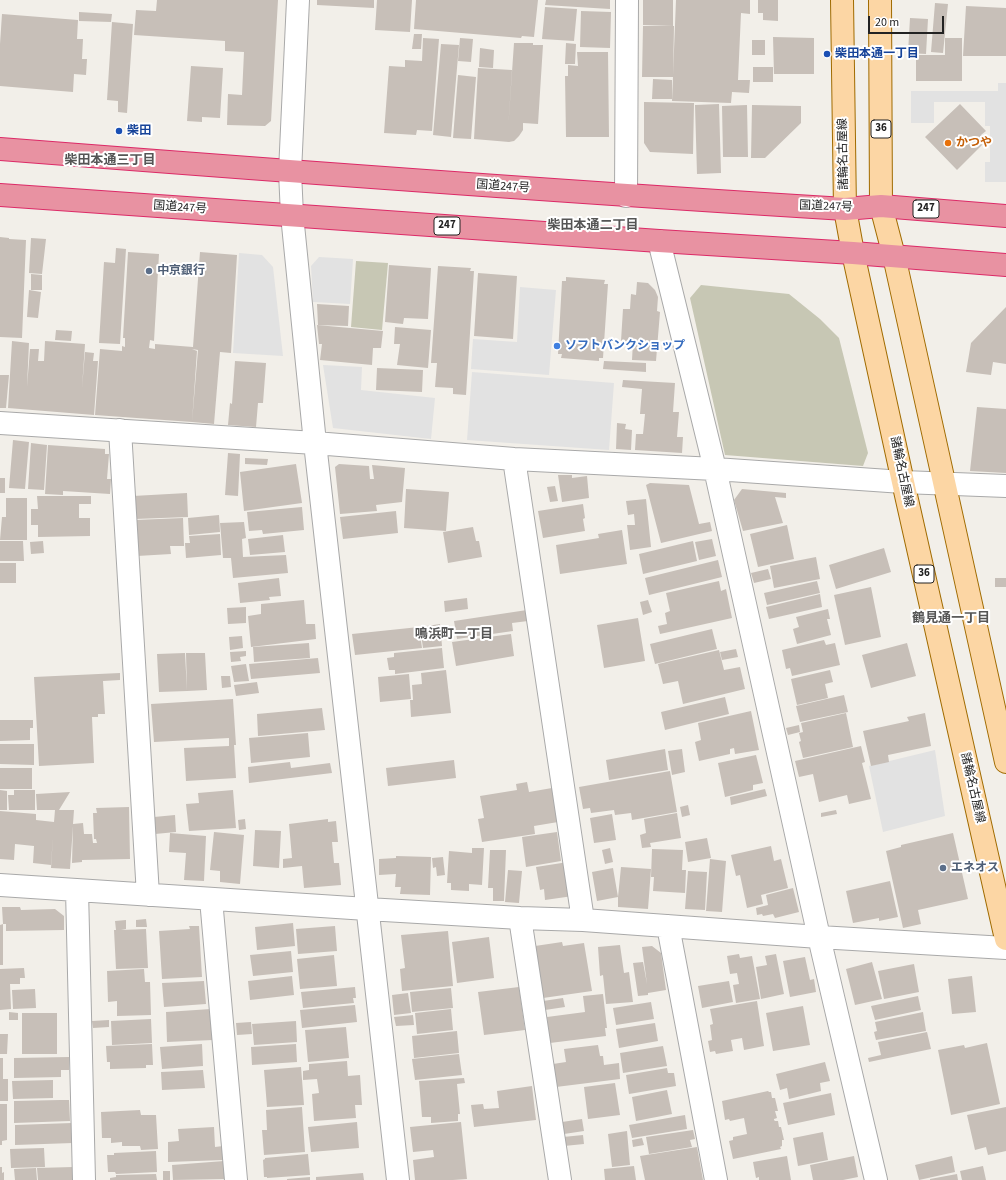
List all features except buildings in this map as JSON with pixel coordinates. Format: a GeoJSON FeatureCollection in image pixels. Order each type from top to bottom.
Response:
{"type":"FeatureCollection","features":[{"type":"Feature","properties":{"kind":"highway","name":"国道247号"},"geometry":{"type":"LineString","coordinates":[[0,149],[290,172],[626,196],[845,209],[881,206],[1006,216]]}},
{"type":"Feature","properties":{"kind":"highway","name":"国道247号"},"geometry":{"type":"LineString","coordinates":[[0,195],[659,242],[853,253],[1006,265]]}},
{"type":"Feature","properties":{"kind":"main road","name":"諸輪名古屋線"},"geometry":{"type":"LineString","coordinates":[[842,0],[845,209],[853,253],[903,482],[1006,939]]}},
{"type":"Feature","properties":{"kind":"main road","name":"36"},"geometry":{"type":"LineString","coordinates":[[880,0],[881,206],[894,256],[1006,762]]}},
{"type":"Feature","properties":{"kind":"street"},"geometry":{"type":"LineString","coordinates":[[298,0],[290,172],[292,216],[315,443],[398,1180]]}},
{"type":"Feature","properties":{"kind":"street"},"geometry":{"type":"LineString","coordinates":[[626,196],[627,0]]}},
{"type":"Feature","properties":{"kind":"street"},"geometry":{"type":"LineString","coordinates":[[659,242],[715,469],[819,937],[876,1180]]}},
{"type":"Feature","properties":{"kind":"street"},"geometry":{"type":"LineString","coordinates":[[0,424],[120,430],[315,443],[514,459],[715,469],[903,482],[1006,486]]}},
{"type":"Feature","properties":{"kind":"street"},"geometry":{"type":"LineString","coordinates":[[120,430],[148,895]]}},
{"type":"Feature","properties":{"kind":"street"},"geometry":{"type":"LineString","coordinates":[[514,459],[583,920]]}},
{"type":"Feature","properties":{"kind":"street"},"geometry":{"type":"LineString","coordinates":[[0,885],[367,909],[520,918],[583,920],[819,937],[1006,948]]}},
{"type":"Feature","properties":{"kind":"street"},"geometry":{"type":"LineString","coordinates":[[77,890],[84,1180]]}},
{"type":"Feature","properties":{"kind":"street"},"geometry":{"type":"LineString","coordinates":[[211,899],[236,1180]]}},
{"type":"Feature","properties":{"kind":"street"},"geometry":{"type":"LineString","coordinates":[[520,918],[560,1180]]}},
{"type":"Feature","properties":{"kind":"street"},"geometry":{"type":"LineString","coordinates":[[668,926],[716,1180]]}},
{"type":"Feature","properties":{"kind":"shaded area"},"geometry":{"type":"Polygon","coordinates":[[[998,83],[1006,83],[1006,182],[985,182],[985,162],[990,162],[990,126],[985,126],[985,102],[934,102],[934,123],[911,123],[911,91],[998,91],[998,83]]]}},
{"type":"Feature","properties":{"kind":"shaded area"},"geometry":{"type":"Polygon","coordinates":[[[239,253],[262,255],[273,267],[283,356],[233,353],[239,253]]]}},
{"type":"Feature","properties":{"kind":"shaded area"},"geometry":{"type":"Polygon","coordinates":[[[319,257],[353,259],[350,304],[313,302],[311,266],[319,257]]]}},
{"type":"Feature","properties":{"kind":"shaded area"},"geometry":{"type":"Polygon","coordinates":[[[356,261],[388,263],[382,330],[351,327],[356,261]]]}},
{"type":"Feature","properties":{"kind":"shaded area"},"geometry":{"type":"Polygon","coordinates":[[[701,285],[789,294],[820,319],[839,338],[868,453],[863,466],[725,455],[690,298],[701,285]]]}},
{"type":"Feature","properties":{"kind":"shaded area"},"geometry":{"type":"Polygon","coordinates":[[[520,287],[556,290],[549,375],[471,369],[473,339],[517,342],[520,287]]]}},
{"type":"Feature","properties":{"kind":"shaded area"},"geometry":{"type":"Polygon","coordinates":[[[323,365],[362,367],[361,390],[435,398],[431,439],[333,428],[323,365]]]}},
{"type":"Feature","properties":{"kind":"shaded area"},"geometry":{"type":"Polygon","coordinates":[[[472,372],[614,383],[609,450],[467,440],[472,372]]]}},
{"type":"Feature","properties":{"kind":"shaded area"},"geometry":{"type":"Polygon","coordinates":[[[935,750],[945,816],[883,832],[869,766],[935,750]]]}},
{"type":"Feature","properties":{"kind":"place","name":"柴田本通一丁目"},"geometry":{"type":"Point","coordinates":[827,54]}},
{"type":"Feature","properties":{"kind":"place","name":"柴田"},"geometry":{"type":"Point","coordinates":[119,131]}},
{"type":"Feature","properties":{"kind":"place","name":"かつや"},"geometry":{"type":"Point","coordinates":[948,143]}},
{"type":"Feature","properties":{"kind":"place","name":"中京銀行"},"geometry":{"type":"Point","coordinates":[149,271]}},
{"type":"Feature","properties":{"kind":"place","name":"ソフトバンクショップ"},"geometry":{"type":"Point","coordinates":[557,346]}},
{"type":"Feature","properties":{"kind":"place","name":"エネオス"},"geometry":{"type":"Point","coordinates":[943,868]}},
{"type":"Feature","properties":{"kind":"district","name":"柴田本通三丁目"},"geometry":{"type":"Point","coordinates":[110,161]}},
{"type":"Feature","properties":{"kind":"district","name":"柴田本通二丁目"},"geometry":{"type":"Point","coordinates":[593,226]}},
{"type":"Feature","properties":{"kind":"district","name":"鶴見通一丁目"},"geometry":{"type":"Point","coordinates":[951,619]}},
{"type":"Feature","properties":{"kind":"district","name":"鳴浜町一丁目"},"geometry":{"type":"Point","coordinates":[454,635]}}]}
